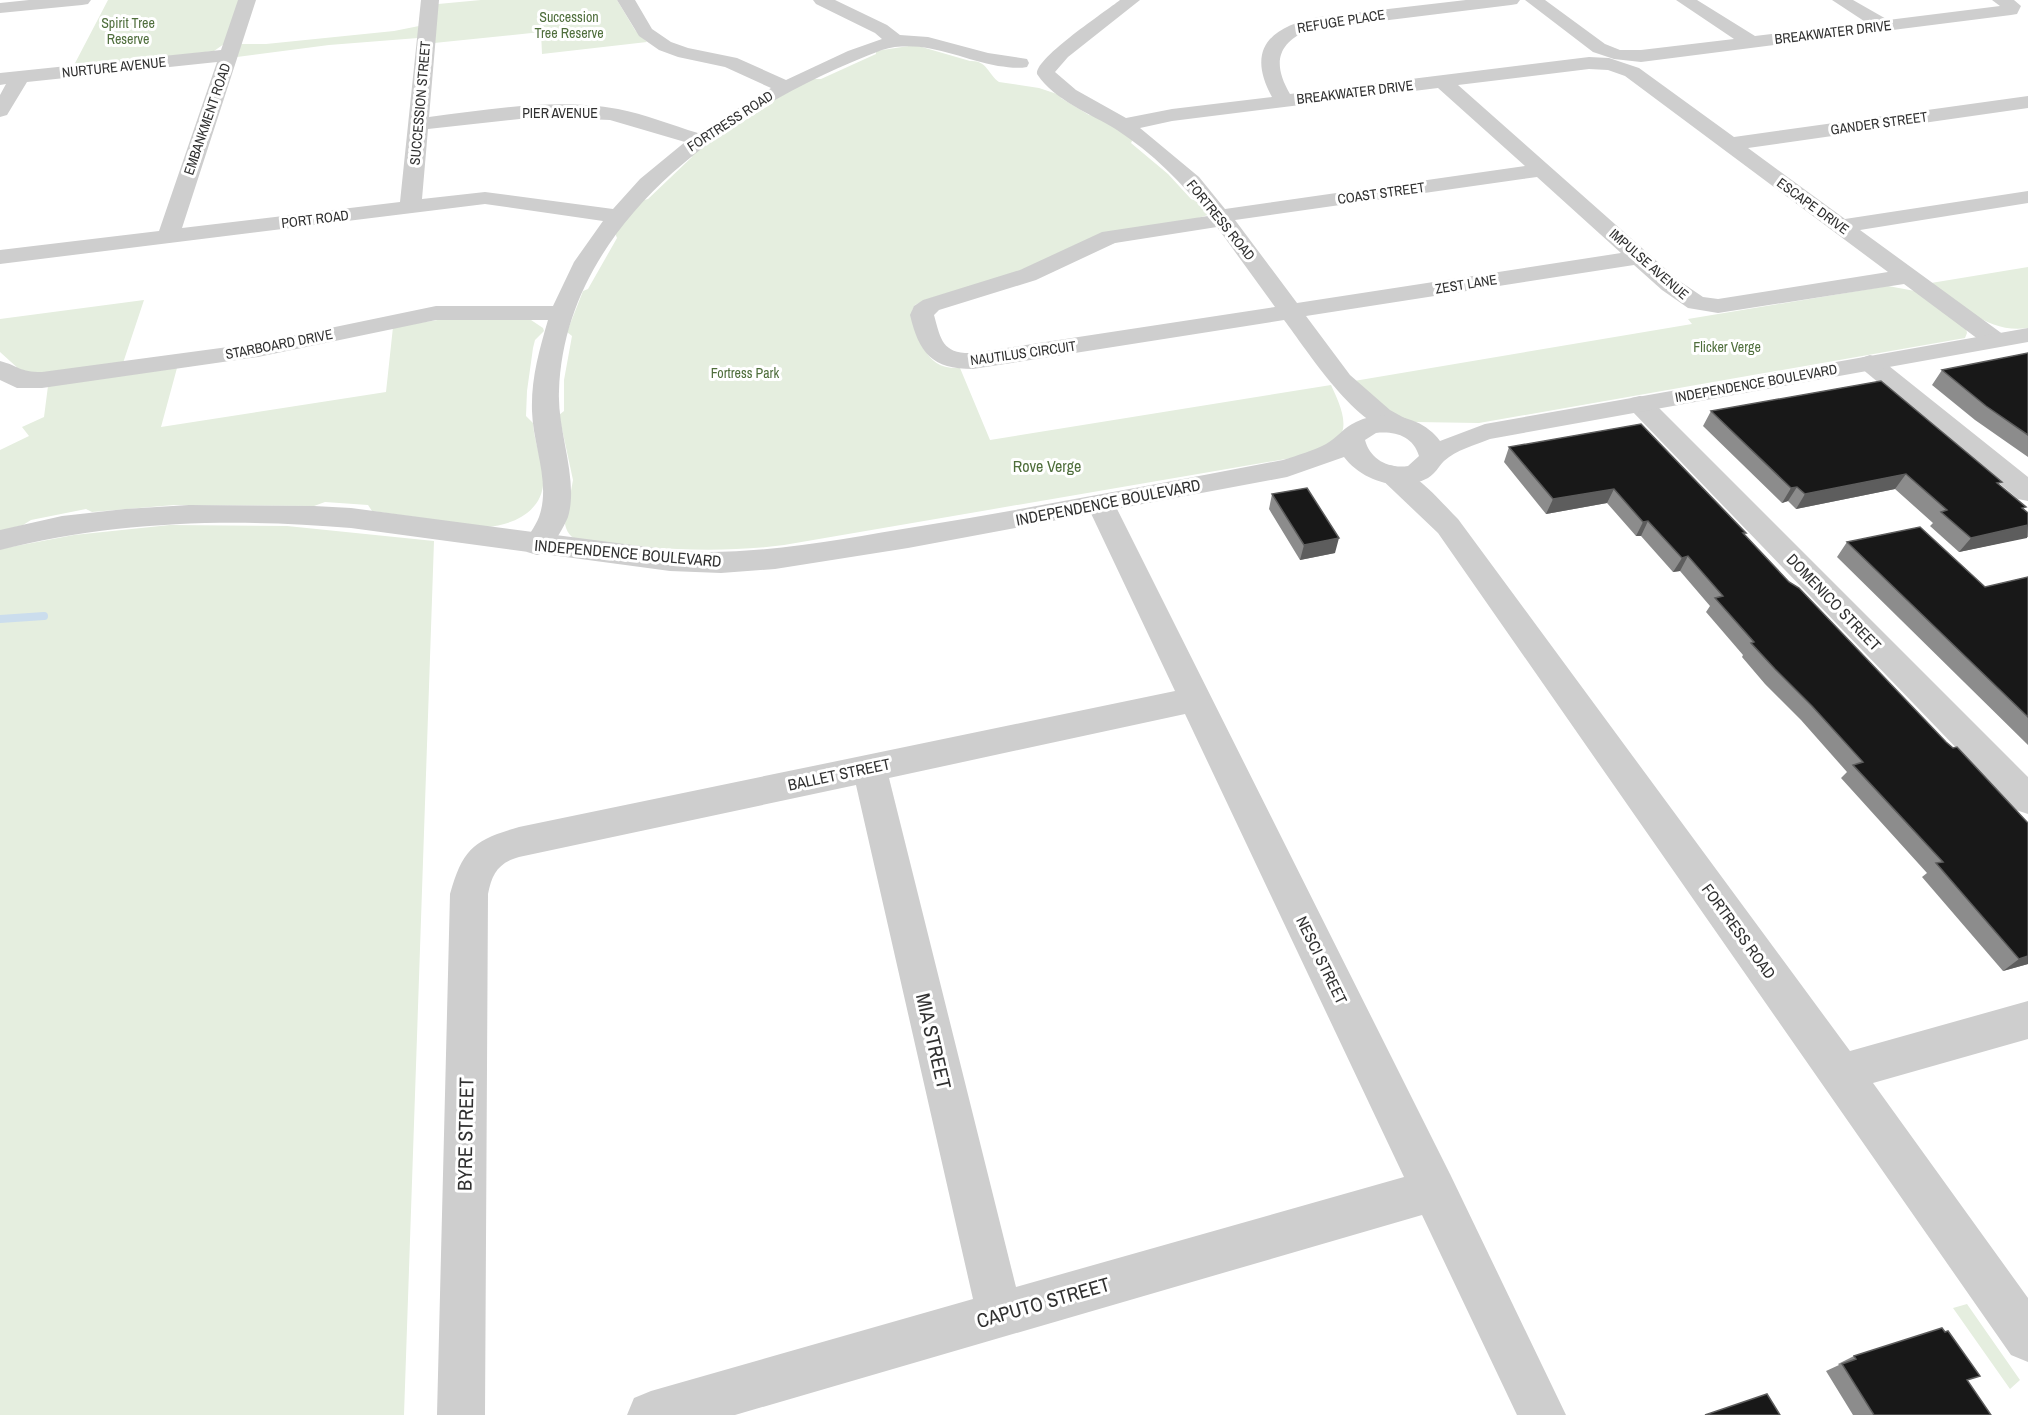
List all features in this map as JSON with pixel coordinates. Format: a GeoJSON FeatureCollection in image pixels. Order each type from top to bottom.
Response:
{"type":"FeatureCollection","features":[{"type":"Feature","properties":{"kind":"street"},"geometry":{"type":"LineString","coordinates":[[0,8],[82,0]]}},
{"type":"Feature","properties":{"kind":"street","name":"EMBANKMENT ROAD"},"geometry":{"type":"LineString","coordinates":[[168,237],[247,0]]}},
{"type":"Feature","properties":{"kind":"street","name":"SUCCESSION STREET"},"geometry":{"type":"LineString","coordinates":[[410,207],[429,0]]}},
{"type":"Feature","properties":{"kind":"street"},"geometry":{"type":"LineString","coordinates":[[626,0],[645,32],[664,46],[684,53],[730,62],[785,87]]}},
{"type":"Feature","properties":{"kind":"street"},"geometry":{"type":"LineString","coordinates":[[822,0],[881,29],[896,41]]}},
{"type":"Feature","properties":{"kind":"street"},"geometry":{"type":"LineString","coordinates":[[1033,73],[1131,0]]}},
{"type":"Feature","properties":{"kind":"street"},"geometry":{"type":"LineString","coordinates":[[1359,0],[1376,15]]}},
{"type":"Feature","properties":{"kind":"street","name":"REFUGE PLACE"},"geometry":{"type":"LineString","coordinates":[[1284,101],[1274,84],[1269,68],[1275,46],[1285,33],[1295,27],[1310,23],[1511,0]]}},
{"type":"Feature","properties":{"kind":"street","name":"ESCAPE DRIVE"},"geometry":{"type":"LineString","coordinates":[[1534,0],[1995,340]]}},
{"type":"Feature","properties":{"kind":"street"},"geometry":{"type":"LineString","coordinates":[[1685,0],[1751,42]]}},
{"type":"Feature","properties":{"kind":"street"},"geometry":{"type":"LineString","coordinates":[[1841,0],[1886,26]]}},
{"type":"Feature","properties":{"kind":"street","name":"BREAKWATER DRIVE"},"geometry":{"type":"LineString","coordinates":[[1123,125],[1158,116],[2007,9]]}},
{"type":"Feature","properties":{"kind":"street","name":"FORTRESS ROAD"},"geometry":{"type":"LineString","coordinates":[[525,544],[555,513],[557,473],[547,429],[545,408],[550,358],[562,313],[590,255],[617,216],[657,174],[698,139],[785,87],[868,50],[896,41],[925,41],[1033,73],[1123,125],[1172,163],[1192,182],[1292,311],[1341,380],[1381,416],[1405,428]]}},
{"type":"Feature","properties":{"kind":"street","name":"NURTURE AVENUE"},"geometry":{"type":"LineString","coordinates":[[0,79],[228,55]]}},
{"type":"Feature","properties":{"kind":"street","name":"FORTRESS ROAD"},"geometry":{"type":"LineString","coordinates":[[979,56],[1003,76],[1004,67],[1033,73]]}},
{"type":"Feature","properties":{"kind":"street"},"geometry":{"type":"LineString","coordinates":[[0,111],[20,77]]}},
{"type":"Feature","properties":{"kind":"street","name":"IMPULSE AVENUE"},"geometry":{"type":"LineString","coordinates":[[1442,81],[1639,257],[1684,296],[1696,303],[1710,306],[1739,304],[1908,276]]}},
{"type":"Feature","properties":{"kind":"street","name":"GANDER STREET"},"geometry":{"type":"LineString","coordinates":[[1730,144],[2028,102]]}},
{"type":"Feature","properties":{"kind":"street"},"geometry":{"type":"LineString","coordinates":[[2003,106],[2028,120]]}},
{"type":"Feature","properties":{"kind":"street","name":"PIER AVENUE"},"geometry":{"type":"LineString","coordinates":[[418,124],[532,112],[577,111],[634,118],[698,139]]}},
{"type":"Feature","properties":{"kind":"street","name":"COAST STREET"},"geometry":{"type":"LineString","coordinates":[[1222,218],[1542,170]]}},
{"type":"Feature","properties":{"kind":"street"},"geometry":{"type":"LineString","coordinates":[[1841,226],[2028,197]]}},
{"type":"Feature","properties":{"kind":"street","name":"PORT ROAD"},"geometry":{"type":"LineString","coordinates":[[4,257],[494,198],[617,216]]}},
{"type":"Feature","properties":{"kind":"street","name":"NAUTILUS CIRCUIT"},"geometry":{"type":"LineString","coordinates":[[1222,218],[1110,237],[1028,275],[931,305],[923,311],[922,315],[934,350],[942,358],[963,362],[1292,311]]}},
{"type":"Feature","properties":{"kind":"street","name":"ZEST LANE"},"geometry":{"type":"LineString","coordinates":[[1292,311],[1639,257]]}},
{"type":"Feature","properties":{"kind":"street","name":"STARBOARD DRIVE"},"geometry":{"type":"LineString","coordinates":[[0,369],[17,380],[42,380],[267,348],[436,313],[562,313]]}},
{"type":"Feature","properties":{"kind":"street","name":"INDEPENDENCE BOULEVARD"},"geometry":{"type":"LineString","coordinates":[[1432,460],[1457,442],[1485,432],[2028,334]]}},
{"type":"Feature","properties":{"kind":"street"},"geometry":{"type":"LineString","coordinates":[[1870,363],[2028,492]]}},
{"type":"Feature","properties":{"kind":"street","name":"FORTRESS ROAD"},"geometry":{"type":"LineString","coordinates":[[1341,380],[1353,438]]}},
{"type":"Feature","properties":{"kind":"street","name":"DOMENICO STREET"},"geometry":{"type":"LineString","coordinates":[[1640,405],[2028,800]]}},
{"type":"Feature","properties":{"kind":"street"},"geometry":{"type":"LineString","coordinates":[[1377,424],[1405,428],[1428,441],[1432,460],[1414,473],[1383,472],[1356,456],[1352,448],[1353,438],[1359,430],[1377,424]]}},
{"type":"Feature","properties":{"kind":"street","name":"INDEPENDENCE BOULEVARD"},"geometry":{"type":"LineString","coordinates":[[1405,428],[1485,432]]}},
{"type":"Feature","properties":{"kind":"street","name":"INDEPENDENCE BOULEVARD"},"geometry":{"type":"LineString","coordinates":[[0,540],[90,522],[144,516],[227,514],[349,518],[525,544],[692,562],[763,560],[1101,505],[1287,468],[1316,459],[1353,438]]}},
{"type":"Feature","properties":{"kind":"street","name":"FORTRESS ROAD"},"geometry":{"type":"LineString","coordinates":[[1432,460],[1434,487],[1448,526]]}},
{"type":"Feature","properties":{"kind":"street","name":"INDEPENDENCE BOULEVARD"},"geometry":{"type":"LineString","coordinates":[[1287,468],[1383,472]]}},
{"type":"Feature","properties":{"kind":"street","name":"FORTRESS ROAD"},"geometry":{"type":"LineString","coordinates":[[1383,472],[1409,489],[1448,526],[1841,1072],[2028,1338]]}},
{"type":"Feature","properties":{"kind":"street","name":"NESCI STREET"},"geometry":{"type":"LineString","coordinates":[[1101,505],[1542,1415]]}},
{"type":"Feature","properties":{"kind":"street","name":"BALLET STREET"},"geometry":{"type":"LineString","coordinates":[[484,856],[494,849],[519,842],[1196,699]]}},
{"type":"Feature","properties":{"kind":"street","name":"MIA STREET"},"geometry":{"type":"LineString","coordinates":[[869,768],[1000,1315]]}},
{"type":"Feature","properties":{"kind":"street","name":"BYRE STREET"},"geometry":{"type":"LineString","coordinates":[[461,1415],[469,894],[473,874],[484,856]]}},
{"type":"Feature","properties":{"kind":"street"},"geometry":{"type":"LineString","coordinates":[[1841,1072],[2028,1020]]}},
{"type":"Feature","properties":{"kind":"street","name":"CAPUTO STREET"},"geometry":{"type":"LineString","coordinates":[[651,1415],[1434,1190]]}},
{"type":"Feature","properties":{"kind":"green space","name":"Spirit Tree Reserve"},"geometry":{"type":"Polygon","coordinates":[[[108,0],[239,0],[224,44],[214,51],[73,67],[108,0]]]}},
{"type":"Feature","properties":{"kind":"green space","name":"Succession Tree Reserve"},"geometry":{"type":"Polygon","coordinates":[[[481,0],[617,0],[635,30],[647,42],[542,54],[541,32],[434,43],[438,4],[481,0]]]}},
{"type":"Feature","properties":{"kind":"green space"},"geometry":{"type":"Polygon","coordinates":[[[419,26],[418,38],[329,45],[237,57],[241,44],[266,44],[394,31],[419,26]]]}},
{"type":"Feature","properties":{"kind":"green space","name":"Fortress Park"},"geometry":{"type":"Polygon","coordinates":[[[915,45],[976,61],[987,68],[999,82],[1039,88],[1060,95],[1061,98],[1089,115],[1098,116],[1133,139],[1131,143],[1168,174],[1191,199],[1199,202],[1208,215],[925,300],[915,305],[912,311],[926,351],[938,364],[960,368],[990,440],[1331,385],[1342,412],[1341,434],[1330,444],[1303,456],[784,545],[759,548],[684,549],[584,543],[574,539],[567,531],[565,524],[573,480],[559,415],[564,411],[564,380],[572,336],[567,332],[583,291],[588,289],[617,238],[615,233],[641,201],[648,199],[692,157],[691,154],[773,103],[774,99],[813,79],[821,79],[876,54],[876,51],[915,45]]]}},
{"type":"Feature","properties":{"kind":"green space"},"geometry":{"type":"Polygon","coordinates":[[[2028,267],[2028,328],[2014,329],[1988,322],[1976,316],[1931,283],[2028,267]]]}},
{"type":"Feature","properties":{"kind":"green space","name":"Flicker Verge"},"geometry":{"type":"Polygon","coordinates":[[[1888,286],[1915,291],[1966,328],[1965,338],[1479,423],[1415,422],[1394,416],[1354,381],[1692,324],[1688,319],[1888,286]]]}},
{"type":"Feature","properties":{"kind":"green space"},"geometry":{"type":"Polygon","coordinates":[[[144,300],[123,363],[40,374],[21,371],[0,352],[0,319],[144,300]]]}},
{"type":"Feature","properties":{"kind":"green space"},"geometry":{"type":"Polygon","coordinates":[[[444,319],[531,320],[543,328],[544,331],[535,340],[533,348],[526,416],[533,423],[542,467],[543,486],[535,506],[518,519],[486,527],[372,511],[368,505],[325,502],[314,506],[174,505],[92,512],[86,509],[31,520],[23,525],[0,531],[0,450],[29,436],[22,427],[44,417],[48,386],[177,368],[161,427],[386,392],[393,327],[444,319]]]}},
{"type":"Feature","properties":{"kind":"green space"},"geometry":{"type":"Polygon","coordinates":[[[170,525],[287,526],[434,541],[404,1415],[0,1415],[0,549],[74,535],[170,525]]]}},
{"type":"Feature","properties":{"kind":"green space"},"geometry":{"type":"Polygon","coordinates":[[[1967,1304],[2020,1380],[2010,1389],[1953,1308],[1967,1304]]]}},
{"type":"Feature","properties":{"kind":"building"},"geometry":{"type":"Polygon","coordinates":[[[2028,353],[2028,435],[1986,406],[1942,370],[2028,353]]]}},
{"type":"Feature","properties":{"kind":"building"},"geometry":{"type":"Polygon","coordinates":[[[1881,381],[2002,482],[1997,483],[2026,507],[2022,508],[2028,513],[2028,525],[1971,538],[1941,512],[1947,510],[1906,474],[1805,494],[1797,487],[1791,488],[1711,411],[1881,381]]]}},
{"type":"Feature","properties":{"kind":"building"},"geometry":{"type":"Polygon","coordinates":[[[1641,424],[1746,533],[1743,533],[1789,582],[1799,588],[1946,742],[1953,748],[1957,747],[2028,823],[2028,956],[2019,959],[1936,863],[1943,862],[1853,765],[1863,762],[1751,643],[1754,642],[1715,598],[1723,596],[1688,556],[1682,558],[1648,521],[1643,522],[1614,489],[1553,499],[1509,447],[1641,424]]]}},
{"type":"Feature","properties":{"kind":"building"},"geometry":{"type":"Polygon","coordinates":[[[1307,488],[1339,538],[1304,545],[1272,494],[1307,488]]]}},
{"type":"Feature","properties":{"kind":"building"},"geometry":{"type":"Polygon","coordinates":[[[1920,527],[1985,587],[2028,577],[2028,717],[1847,542],[1920,527]]]}},
{"type":"Feature","properties":{"kind":"building"},"geometry":{"type":"Polygon","coordinates":[[[1942,1328],[1945,1332],[1948,1331],[1980,1376],[1967,1380],[1991,1415],[1874,1415],[1842,1364],[1856,1359],[1854,1356],[1942,1328]]]}},
{"type":"Feature","properties":{"kind":"building"},"geometry":{"type":"Polygon","coordinates":[[[1767,1394],[1780,1415],[1705,1415],[1767,1394]]]}},
{"type":"Feature","properties":{"kind":"waterway"},"geometry":{"type":"LineString","coordinates":[[0,619],[44,616]]}},
{"type":"Feature","properties":{"kind":"park label","name":"Rove Verge"},"geometry":{"type":"Point","coordinates":[1047,466]}}]}
